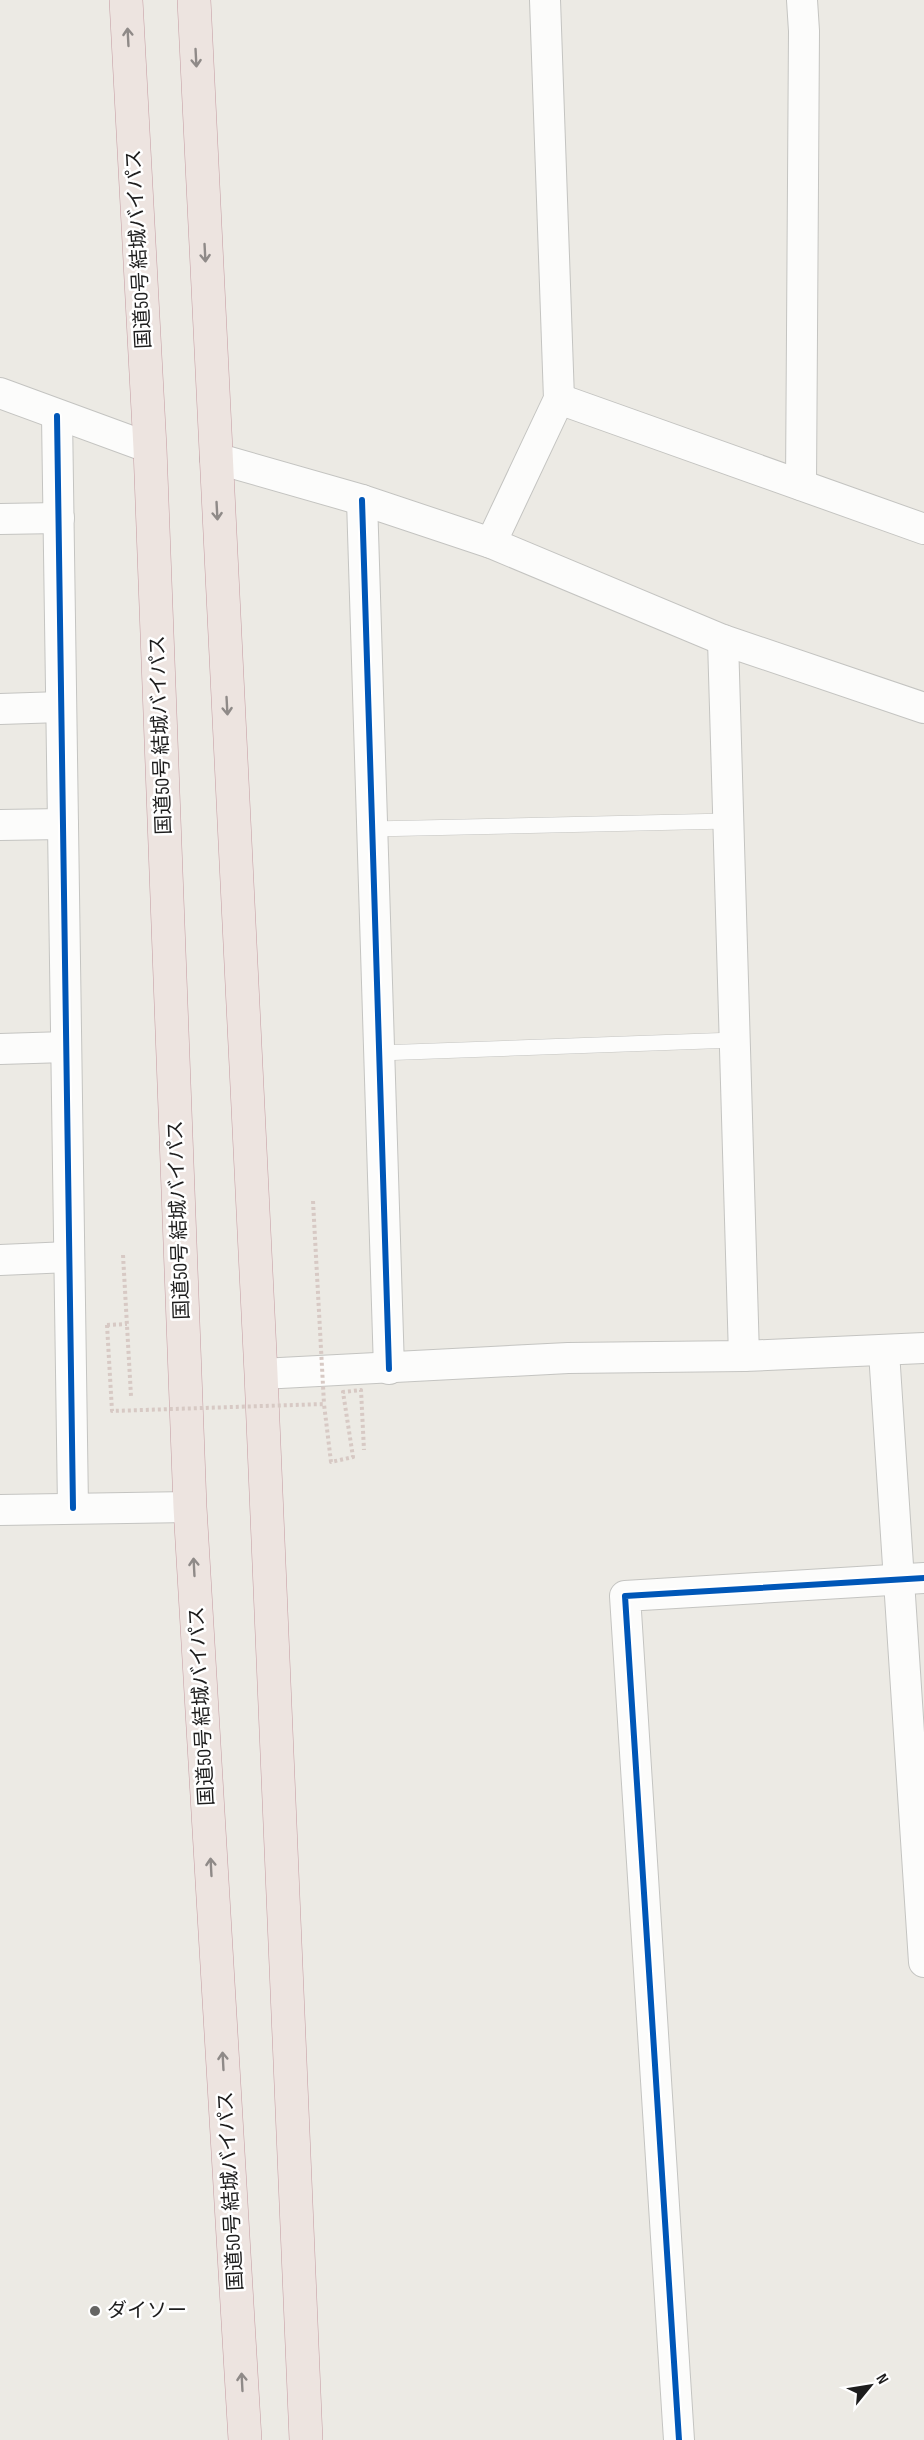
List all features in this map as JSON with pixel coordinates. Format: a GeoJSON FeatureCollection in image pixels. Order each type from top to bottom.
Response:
{"type":"FeatureCollection","features":[{"type":"Feature","properties":{"kind":"highway","name":"国道50号 結城バイパス"},"geometry":{"type":"LineString","coordinates":[[126,0],[150,448],[190,1507],[245,2440]]}},
{"type":"Feature","properties":{"kind":"highway"},"geometry":{"type":"LineString","coordinates":[[194,0],[261,1374],[306,2440]]}},
{"type":"Feature","properties":{"kind":"street"},"geometry":{"type":"LineString","coordinates":[[491,543],[559,399],[545,0]]}},
{"type":"Feature","properties":{"kind":"street"},"geometry":{"type":"LineString","coordinates":[[801,485],[804,31],[802,0]]}},
{"type":"Feature","properties":{"kind":"street"},"geometry":{"type":"LineString","coordinates":[[0,393],[57,416],[150,448]]}},
{"type":"Feature","properties":{"kind":"street"},"geometry":{"type":"LineString","coordinates":[[559,399],[924,529]]}},
{"type":"Feature","properties":{"kind":"street"},"geometry":{"type":"LineString","coordinates":[[57,416],[73,1508]]}},
{"type":"Feature","properties":{"kind":"street"},"geometry":{"type":"LineString","coordinates":[[215,458],[362,500],[491,543],[723,640],[924,708]]}},
{"type":"Feature","properties":{"kind":"street"},"geometry":{"type":"LineString","coordinates":[[362,500],[388,1369]]}},
{"type":"Feature","properties":{"kind":"street"},"geometry":{"type":"LineString","coordinates":[[0,519],[59,518]]}},
{"type":"Feature","properties":{"kind":"street"},"geometry":{"type":"LineString","coordinates":[[723,640],[744,1356]]}},
{"type":"Feature","properties":{"kind":"street"},"geometry":{"type":"LineString","coordinates":[[0,709],[62,707]]}},
{"type":"Feature","properties":{"kind":"street"},"geometry":{"type":"LineString","coordinates":[[0,825],[63,824]]}},
{"type":"Feature","properties":{"kind":"street"},"geometry":{"type":"LineString","coordinates":[[0,1049],[66,1047]]}},
{"type":"Feature","properties":{"kind":"street"},"geometry":{"type":"LineString","coordinates":[[0,1260],[69,1257]]}},
{"type":"Feature","properties":{"kind":"street"},"geometry":{"type":"LineString","coordinates":[[261,1374],[568,1358],[744,1356],[884,1352],[924,1348]]}},
{"type":"Feature","properties":{"kind":"street"},"geometry":{"type":"LineString","coordinates":[[884,1352],[911,1578],[924,1962]]}},
{"type":"Feature","properties":{"kind":"street"},"geometry":{"type":"LineString","coordinates":[[0,1510],[190,1507]]}},
{"type":"Feature","properties":{"kind":"street"},"geometry":{"type":"LineString","coordinates":[[679,2440],[625,1596],[911,1578]]}},
{"type":"Feature","properties":{"kind":"lane"},"geometry":{"type":"LineString","coordinates":[[372,829],[728,821]]}},
{"type":"Feature","properties":{"kind":"lane"},"geometry":{"type":"LineString","coordinates":[[379,1053],[735,1040]]}},
{"type":"Feature","properties":{"kind":"path"},"geometry":{"type":"LineString","coordinates":[[313,1201],[324,1404],[331,1462],[353,1457],[344,1392],[361,1390],[364,1450]]}},
{"type":"Feature","properties":{"kind":"path"},"geometry":{"type":"LineString","coordinates":[[123,1255],[131,1396]]}},
{"type":"Feature","properties":{"kind":"path"},"geometry":{"type":"LineString","coordinates":[[127,1324],[107,1325],[112,1411],[324,1404]]}},
{"type":"Feature","properties":{"kind":"cycle path"},"geometry":{"type":"LineString","coordinates":[[57,416],[73,1508]]}},
{"type":"Feature","properties":{"kind":"cycle path"},"geometry":{"type":"LineString","coordinates":[[362,500],[389,1369]]}},
{"type":"Feature","properties":{"kind":"cycle path"},"geometry":{"type":"LineString","coordinates":[[679,2440],[625,1596],[924,1578]]}},
{"type":"Feature","properties":{"kind":"place","name":"ダイソー"},"geometry":{"type":"Point","coordinates":[95,2311]}}]}
